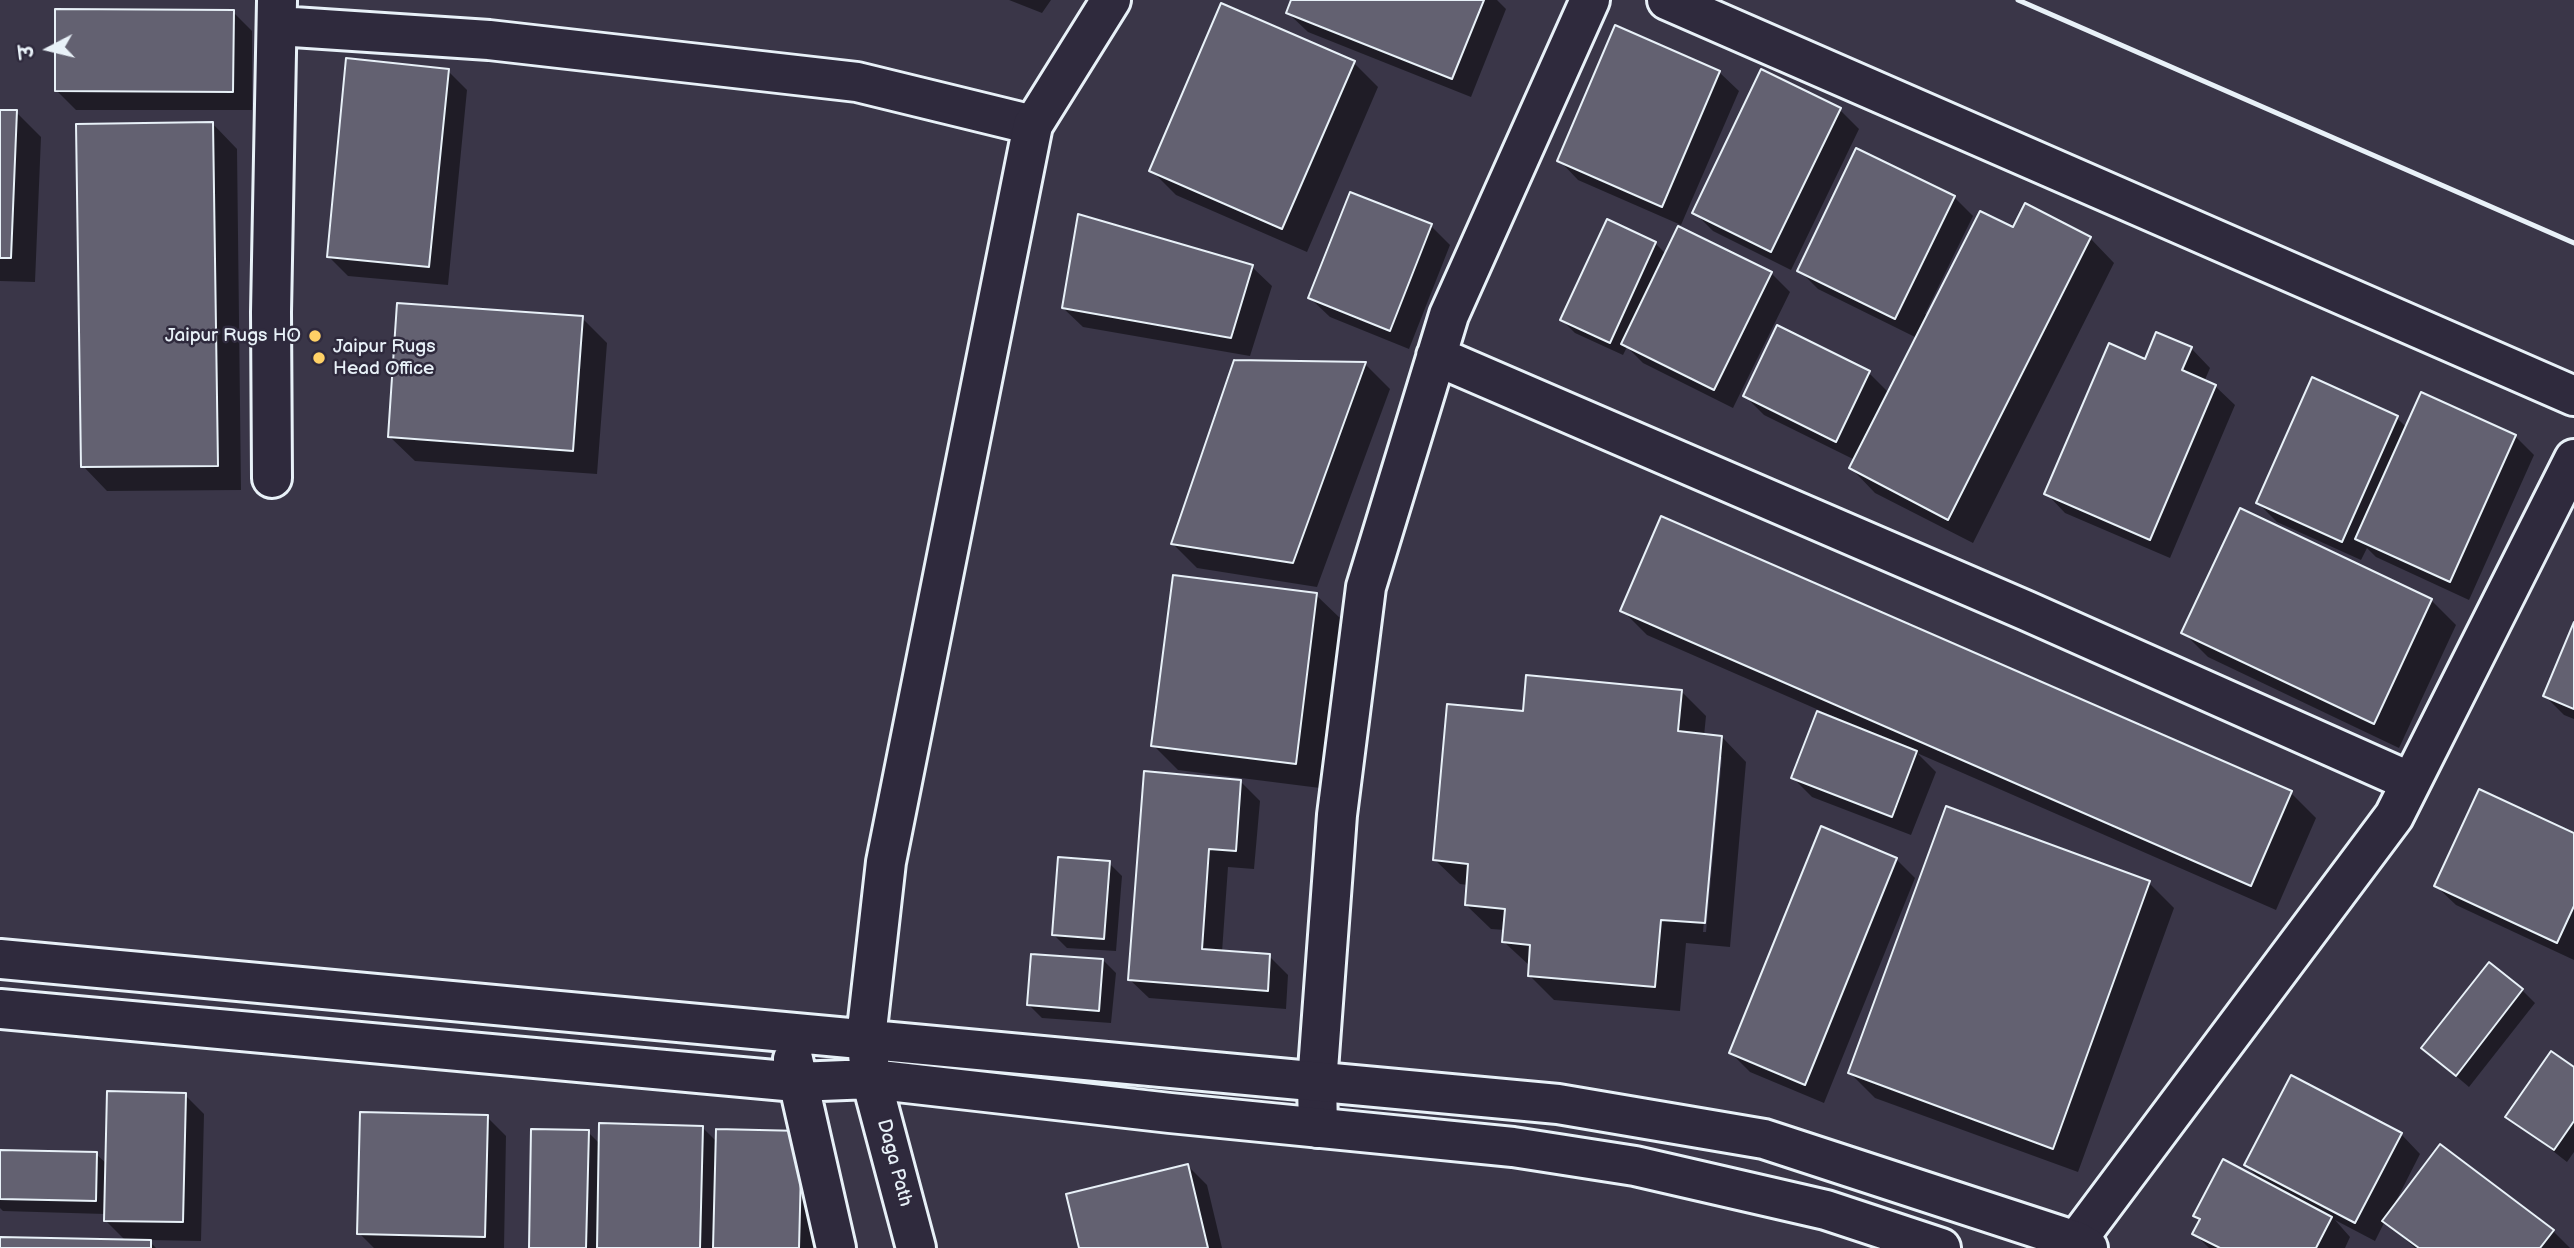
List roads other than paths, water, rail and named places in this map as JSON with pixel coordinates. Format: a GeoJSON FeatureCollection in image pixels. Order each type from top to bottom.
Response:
{"type":"FeatureCollection","features":[{"type":"Feature","properties":{"kind":"street"},"geometry":{"type":"LineString","coordinates":[[272,478],[271,299],[278,13],[857,82],[1033,125],[1111,0]]}},
{"type":"Feature","properties":{"kind":"street"},"geometry":{"type":"LineString","coordinates":[[1318,1128],[1317,1083],[1336,815],[1366,587],[1449,315],[1590,0]]}},
{"type":"Feature","properties":{"kind":"street"},"geometry":{"type":"LineString","coordinates":[[1667,0],[2574,396]]}},
{"type":"Feature","properties":{"kind":"street","name":"Daga Path"},"geometry":{"type":"LineString","coordinates":[[916,1248],[871,1079],[866,1038],[886,862],[1033,125]]}},
{"type":"Feature","properties":{"kind":"street"},"geometry":{"type":"LineString","coordinates":[[1437,356],[2027,611],[2411,782]]}},
{"type":"Feature","properties":{"kind":"street"},"geometry":{"type":"LineString","coordinates":[[0,959],[1558,1104],[1765,1139],[2078,1245],[2394,816],[2574,459]]}},
{"type":"Feature","properties":{"kind":"street"},"geometry":{"type":"LineString","coordinates":[[0,1009],[796,1082],[871,1079],[1513,1147],[1635,1166],[1826,1210],[1941,1248]]}},
{"type":"Feature","properties":{"kind":"street"},"geometry":{"type":"LineString","coordinates":[[789,1031],[796,1082],[836,1248]]}},
{"type":"Feature","properties":{"kind":"railway"},"geometry":{"type":"LineString","coordinates":[[2018,0],[2574,243]]}},
{"type":"Feature","properties":{"kind":"place","name":"Jaipur Rugs HO"},"geometry":{"type":"Point","coordinates":[315,336]}},
{"type":"Feature","properties":{"kind":"place","name":"Jaipur Rugs Head Office"},"geometry":{"type":"Point","coordinates":[319,358]}}]}
